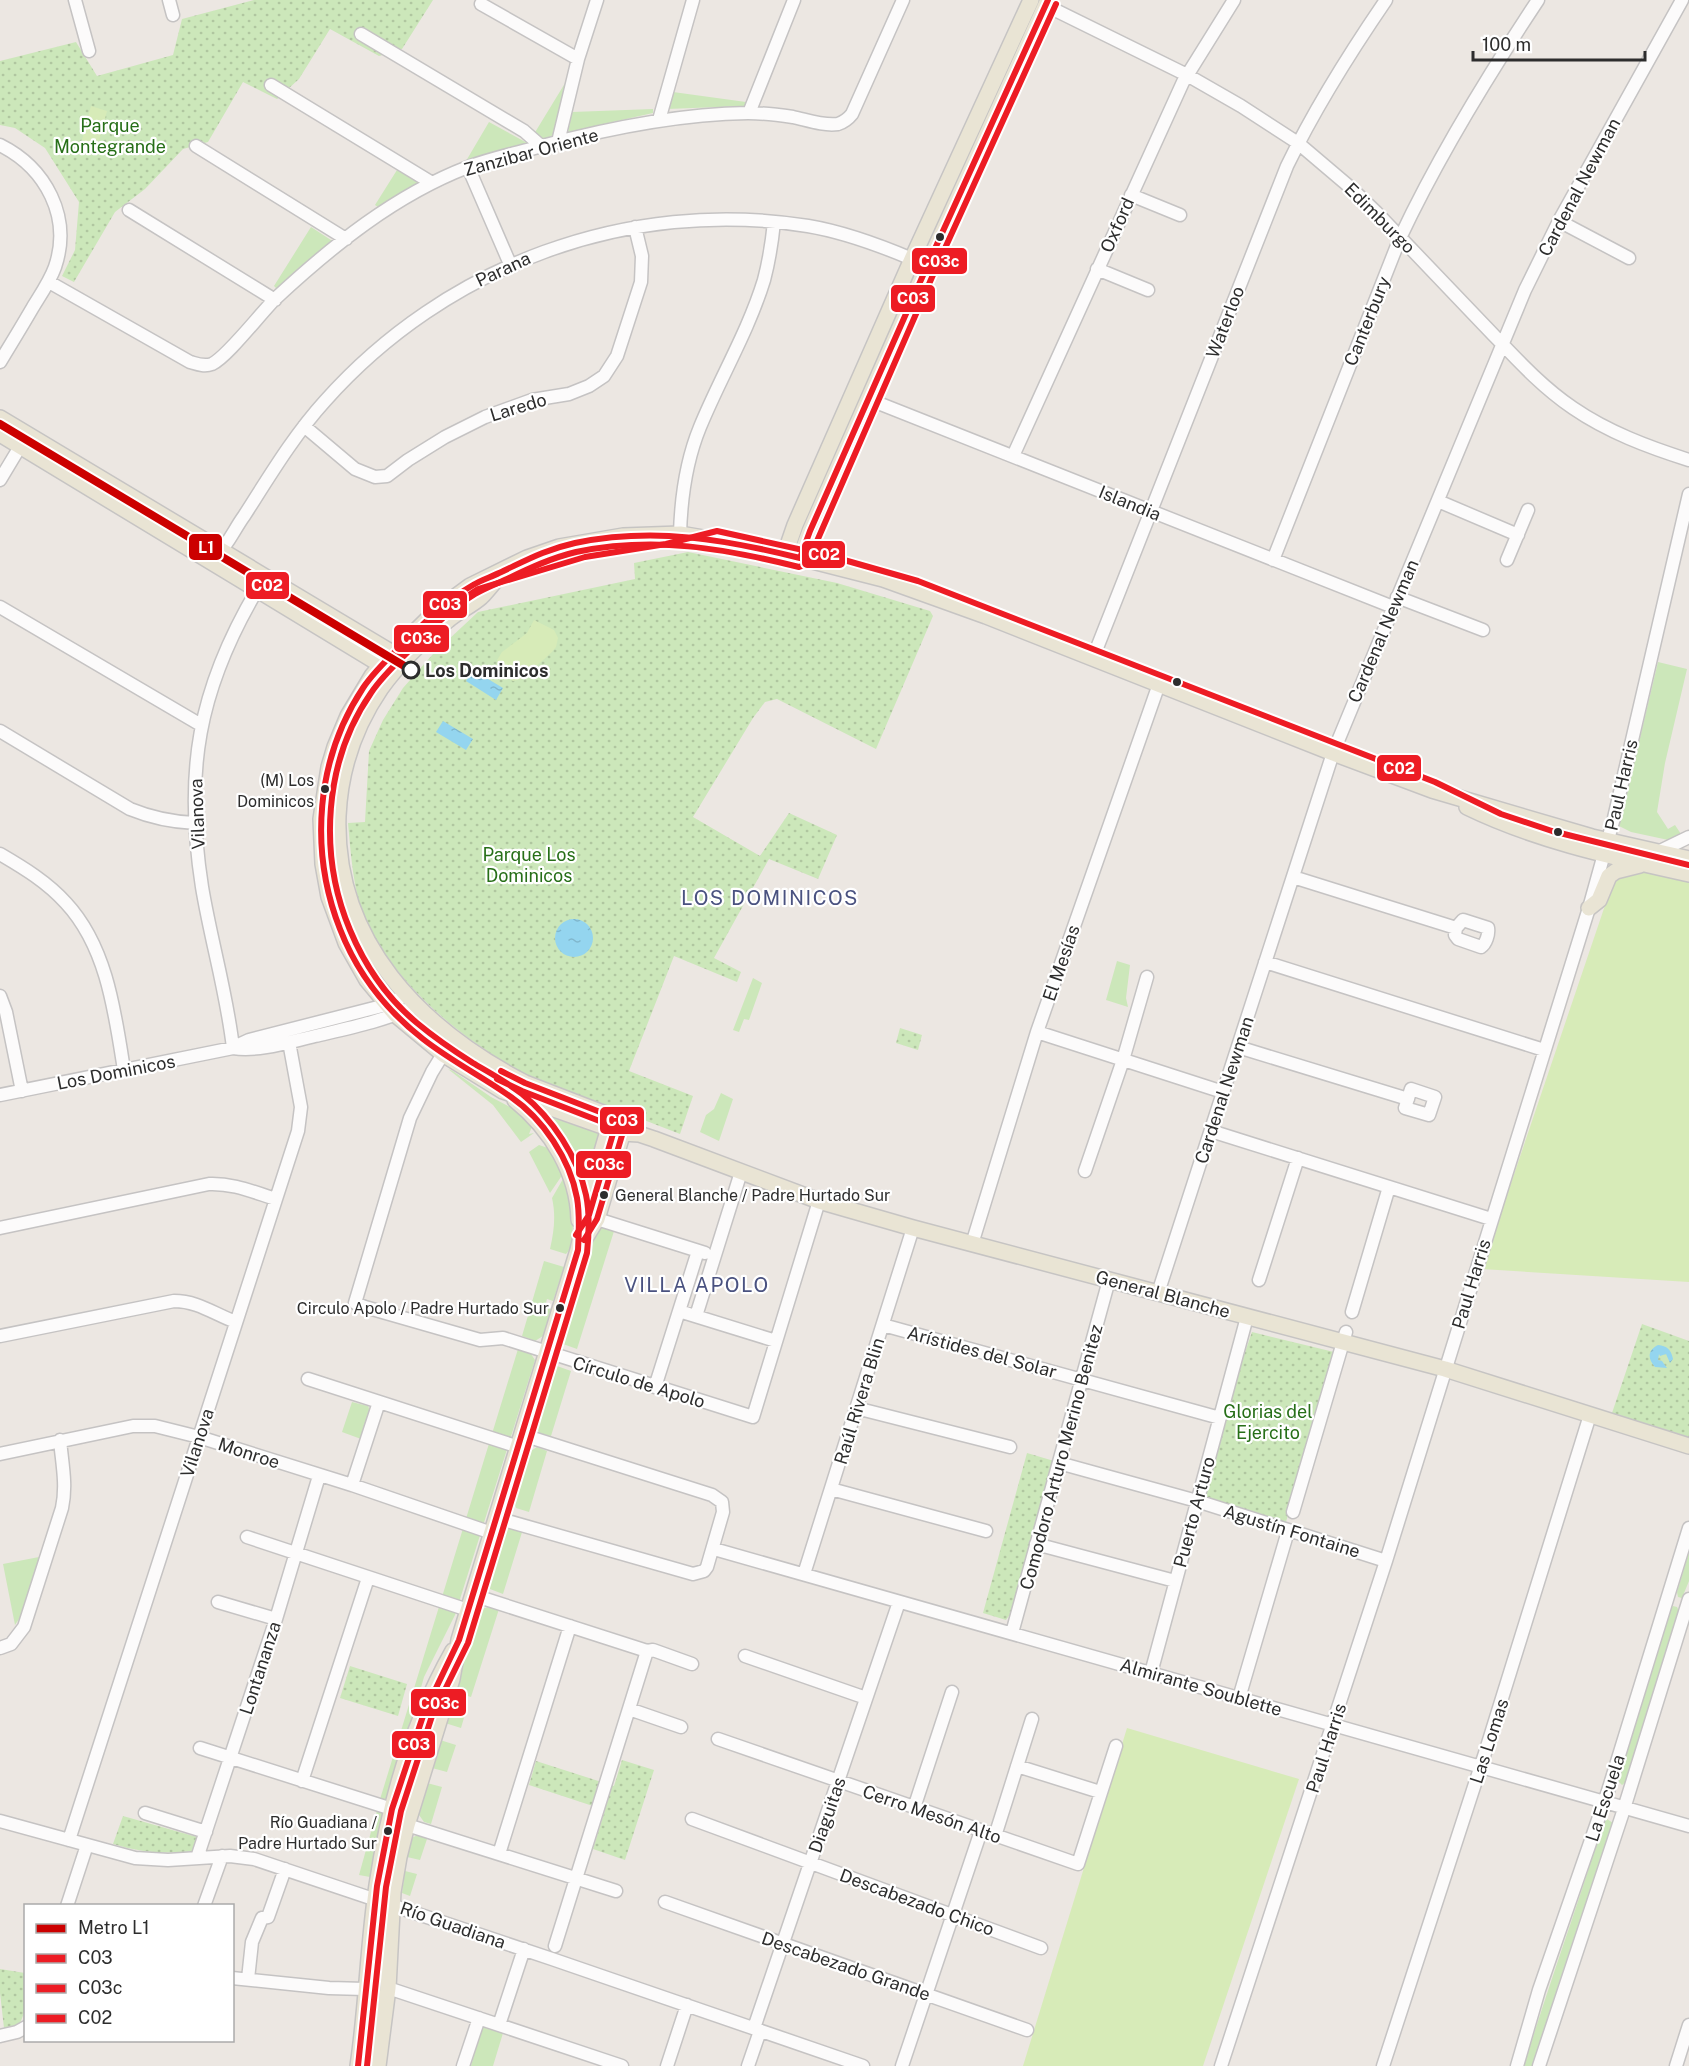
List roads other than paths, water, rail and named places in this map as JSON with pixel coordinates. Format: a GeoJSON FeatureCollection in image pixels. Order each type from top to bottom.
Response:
{"type":"FeatureCollection","features":[{"type":"Feature","properties":{"kind":"main road"},"geometry":{"type":"LineString","coordinates":[[793,556],[795,525],[912,259],[1041,2]]}},
{"type":"Feature","properties":{"kind":"main road"},"geometry":{"type":"LineString","coordinates":[[793,556],[810,531],[1041,2]]}},
{"type":"Feature","properties":{"kind":"main road"},"geometry":{"type":"LineString","coordinates":[[0,418],[24,440],[209,560],[387,668]]}},
{"type":"Feature","properties":{"kind":"main road"},"geometry":{"type":"LineString","coordinates":[[0,434],[24,440],[221,549],[399,657]]}},
{"type":"Feature","properties":{"kind":"main road"},"geometry":{"type":"LineString","coordinates":[[578,1250],[579,1208],[576,1191],[571,1175],[545,1130],[532,1115],[503,1091],[443,1054],[391,1010],[362,973],[339,927],[326,886],[321,841],[324,788],[335,747],[353,706],[399,657],[481,597],[503,571],[527,558],[589,541],[623,536],[680,534],[722,540],[793,556],[915,589],[1432,790],[1498,822],[1549,840],[1689,859]]}},
{"type":"Feature","properties":{"kind":"main road"},"geometry":{"type":"LineString","coordinates":[[387,668],[350,752],[341,790],[339,839],[344,878],[359,925],[383,968],[411,1000],[454,1039],[503,1072],[617,1125]]}},
{"type":"Feature","properties":{"kind":"main road"},"geometry":{"type":"LineString","coordinates":[[1606,848],[1643,864],[1689,874]]}},
{"type":"Feature","properties":{"kind":"main road"},"geometry":{"type":"LineString","coordinates":[[1589,908],[1599,900],[1609,876],[1616,871],[1643,864]]}},
{"type":"Feature","properties":{"kind":"main road"},"geometry":{"type":"LineString","coordinates":[[503,1091],[617,1125]]}},
{"type":"Feature","properties":{"kind":"main road"},"geometry":{"type":"LineString","coordinates":[[578,1250],[597,1219],[617,1125]]}},
{"type":"Feature","properties":{"kind":"main road"},"geometry":{"type":"LineString","coordinates":[[378,2066],[388,1988],[396,1874],[407,1825],[452,1679],[459,1640],[548,1354],[578,1250],[590,1193],[617,1125]]}},
{"type":"Feature","properties":{"kind":"main road","name":"General Blanche"},"geometry":{"type":"LineString","coordinates":[[617,1125],[819,1201],[1247,1317],[1345,1337],[1689,1446]]}},
{"type":"Feature","properties":{"kind":"main road"},"geometry":{"type":"LineString","coordinates":[[358,2066],[375,1899],[392,1809],[424,1713],[459,1640]]}},
{"type":"Feature","properties":{"kind":"street"},"geometry":{"type":"LineString","coordinates":[[75,0],[89,51]]}},
{"type":"Feature","properties":{"kind":"street"},"geometry":{"type":"LineString","coordinates":[[169,0],[173,15]]}},
{"type":"Feature","properties":{"kind":"street"},"geometry":{"type":"LineString","coordinates":[[558,141],[578,58],[597,0]]}},
{"type":"Feature","properties":{"kind":"street"},"geometry":{"type":"LineString","coordinates":[[659,120],[693,0]]}},
{"type":"Feature","properties":{"kind":"street"},"geometry":{"type":"LineString","coordinates":[[749,113],[794,0]]}},
{"type":"Feature","properties":{"kind":"street","name":"Zanzibar Oriente"},"geometry":{"type":"LineString","coordinates":[[49,282],[190,362],[203,366],[212,364],[275,300],[346,239],[387,208],[432,183],[468,167],[558,141],[659,120],[749,113],[792,117],[825,124],[838,124],[847,120],[852,114],[903,0]]}},
{"type":"Feature","properties":{"kind":"street","name":"Oxford"},"geometry":{"type":"LineString","coordinates":[[1013,456],[1186,75],[1234,0]]}},
{"type":"Feature","properties":{"kind":"street","name":"Waterloo"},"geometry":{"type":"LineString","coordinates":[[1093,658],[1277,188],[1329,86],[1386,0]]}},
{"type":"Feature","properties":{"kind":"street","name":"Canterbury"},"geometry":{"type":"LineString","coordinates":[[1273,560],[1400,238],[1424,187],[1451,139],[1538,0]]}},
{"type":"Feature","properties":{"kind":"street","name":"Cardenal Newman"},"geometry":{"type":"LineString","coordinates":[[1158,1293],[1332,753],[1526,290],[1559,220],[1682,0]]}},
{"type":"Feature","properties":{"kind":"street","name":"Edimburgo"},"geometry":{"type":"LineString","coordinates":[[1041,2],[1186,75],[1241,106],[1298,143],[1351,188],[1541,383],[1592,420],[1635,441],[1689,460]]}},
{"type":"Feature","properties":{"kind":"street"},"geometry":{"type":"LineString","coordinates":[[481,4],[578,58]]}},
{"type":"Feature","properties":{"kind":"street"},"geometry":{"type":"LineString","coordinates":[[361,34],[524,131],[541,146]]}},
{"type":"Feature","properties":{"kind":"street"},"geometry":{"type":"LineString","coordinates":[[271,85],[432,183]]}},
{"type":"Feature","properties":{"kind":"street"},"geometry":{"type":"LineString","coordinates":[[0,145],[21,157],[39,175],[52,196],[60,225],[59,254],[49,282],[0,362]]}},
{"type":"Feature","properties":{"kind":"street"},"geometry":{"type":"LineString","coordinates":[[196,146],[346,239]]}},
{"type":"Feature","properties":{"kind":"street"},"geometry":{"type":"LineString","coordinates":[[468,167],[510,264]]}},
{"type":"Feature","properties":{"kind":"street"},"geometry":{"type":"LineString","coordinates":[[1131,195],[1180,215]]}},
{"type":"Feature","properties":{"kind":"street"},"geometry":{"type":"LineString","coordinates":[[129,210],[275,300]]}},
{"type":"Feature","properties":{"kind":"street","name":"Parana"},"geometry":{"type":"LineString","coordinates":[[209,560],[218,555],[304,426],[336,388],[363,361],[408,323],[458,291],[510,264],[584,238],[635,227],[690,220],[746,220],[809,226],[839,233],[912,259]]}},
{"type":"Feature","properties":{"kind":"street"},"geometry":{"type":"LineString","coordinates":[[1559,220],[1629,258]]}},
{"type":"Feature","properties":{"kind":"street"},"geometry":{"type":"LineString","coordinates":[[680,534],[682,493],[692,451],[757,300],[769,260],[774,222]]}},
{"type":"Feature","properties":{"kind":"street","name":"Laredo"},"geometry":{"type":"LineString","coordinates":[[304,426],[356,469],[375,477],[387,476],[445,437],[485,417],[532,400],[569,394],[589,386],[604,376],[617,356],[641,282],[642,256],[635,227]]}},
{"type":"Feature","properties":{"kind":"street"},"geometry":{"type":"LineString","coordinates":[[1097,269],[1148,290]]}},
{"type":"Feature","properties":{"kind":"street","name":"Islandia"},"geometry":{"type":"LineString","coordinates":[[868,399],[1273,560],[1483,630]]}},
{"type":"Feature","properties":{"kind":"street"},"geometry":{"type":"LineString","coordinates":[[0,480],[24,440]]}},
{"type":"Feature","properties":{"kind":"street","name":"Paul Harris"},"geometry":{"type":"LineString","coordinates":[[1221,2066],[1334,1725],[1589,908],[1606,848],[1689,494]]}},
{"type":"Feature","properties":{"kind":"street"},"geometry":{"type":"LineString","coordinates":[[1438,501],[1518,535]]}},
{"type":"Feature","properties":{"kind":"street"},"geometry":{"type":"LineString","coordinates":[[1507,560],[1528,510]]}},
{"type":"Feature","properties":{"kind":"street","name":"Vilanova"},"geometry":{"type":"LineString","coordinates":[[233,1048],[202,887],[195,824],[195,774],[201,725],[207,700],[224,653],[257,590]]}},
{"type":"Feature","properties":{"kind":"street"},"geometry":{"type":"LineString","coordinates":[[0,607],[201,725]]}},
{"type":"Feature","properties":{"kind":"street","name":"El Mesías"},"geometry":{"type":"LineString","coordinates":[[972,1244],[1037,1032],[1159,684]]}},
{"type":"Feature","properties":{"kind":"street"},"geometry":{"type":"LineString","coordinates":[[0,731],[130,809],[150,817],[195,824]]}},
{"type":"Feature","properties":{"kind":"street"},"geometry":{"type":"LineString","coordinates":[[1656,853],[1689,837]]}},
{"type":"Feature","properties":{"kind":"street"},"geometry":{"type":"LineString","coordinates":[[0,854],[47,885],[66,903],[84,926],[107,982],[124,1070]]}},
{"type":"Feature","properties":{"kind":"street"},"geometry":{"type":"LineString","coordinates":[[1293,877],[1456,928]]}},
{"type":"Feature","properties":{"kind":"street"},"geometry":{"type":"LineString","coordinates":[[1265,962],[1544,1050]]}},
{"type":"Feature","properties":{"kind":"street"},"geometry":{"type":"LineString","coordinates":[[1085,1171],[1123,1060],[1147,977]]}},
{"type":"Feature","properties":{"kind":"street"},"geometry":{"type":"LineString","coordinates":[[0,996],[6,1012],[22,1091]]}},
{"type":"Feature","properties":{"kind":"street","name":"Los Dominicos"},"geometry":{"type":"LineString","coordinates":[[0,1095],[233,1048],[253,1049],[289,1042],[391,1010],[411,1000]]}},
{"type":"Feature","properties":{"kind":"street","name":"Los Dominicos"},"geometry":{"type":"LineString","coordinates":[[233,1048],[249,1040],[391,1010]]}},
{"type":"Feature","properties":{"kind":"street"},"geometry":{"type":"LineString","coordinates":[[1037,1032],[1223,1092]]}},
{"type":"Feature","properties":{"kind":"street","name":"Vilanova"},"geometry":{"type":"LineString","coordinates":[[69,1840],[298,1131],[301,1117],[298,1084],[289,1042]]}},
{"type":"Feature","properties":{"kind":"street"},"geometry":{"type":"LineString","coordinates":[[1238,1047],[1408,1099]]}},
{"type":"Feature","properties":{"kind":"street","name":"Círculo de Apolo"},"geometry":{"type":"LineString","coordinates":[[443,1054],[428,1079],[410,1118],[355,1303],[480,1340],[503,1338],[753,1417],[819,1201]]}},
{"type":"Feature","properties":{"kind":"street"},"geometry":{"type":"LineString","coordinates":[[1211,1131],[1491,1219]]}},
{"type":"Feature","properties":{"kind":"street"},"geometry":{"type":"LineString","coordinates":[[1259,1280],[1298,1158]]}},
{"type":"Feature","properties":{"kind":"street"},"geometry":{"type":"LineString","coordinates":[[696,1316],[741,1172]]}},
{"type":"Feature","properties":{"kind":"street"},"geometry":{"type":"LineString","coordinates":[[0,1228],[209,1184],[237,1186],[276,1199]]}},
{"type":"Feature","properties":{"kind":"street"},"geometry":{"type":"LineString","coordinates":[[1352,1312],[1389,1187]]}},
{"type":"Feature","properties":{"kind":"street"},"geometry":{"type":"LineString","coordinates":[[597,1219],[715,1256]]}},
{"type":"Feature","properties":{"kind":"street","name":"Raúl Rivera Blin"},"geometry":{"type":"LineString","coordinates":[[804,1574],[913,1228]]}},
{"type":"Feature","properties":{"kind":"street"},"geometry":{"type":"LineString","coordinates":[[655,1387],[698,1251]]}},
{"type":"Feature","properties":{"kind":"street","name":"Comodoro Arturo Merino Benitez"},"geometry":{"type":"LineString","coordinates":[[1012,1634],[1109,1280]]}},
{"type":"Feature","properties":{"kind":"street"},"geometry":{"type":"LineString","coordinates":[[0,1336],[174,1301],[187,1301],[202,1305],[236,1322]]}},
{"type":"Feature","properties":{"kind":"street"},"geometry":{"type":"LineString","coordinates":[[679,1311],[776,1341]]}},
{"type":"Feature","properties":{"kind":"street","name":"Puerto Arturo"},"geometry":{"type":"LineString","coordinates":[[1151,1673],[1247,1317]]}},
{"type":"Feature","properties":{"kind":"street","name":"Arístides del Solar"},"geometry":{"type":"LineString","coordinates":[[883,1325],[1220,1418]]}},
{"type":"Feature","properties":{"kind":"street"},"geometry":{"type":"LineString","coordinates":[[1293,1512],[1345,1337]]}},
{"type":"Feature","properties":{"kind":"street"},"geometry":{"type":"LineString","coordinates":[[308,1380],[712,1495],[722,1502],[723,1512],[714,1549]]}},
{"type":"Feature","properties":{"kind":"street"},"geometry":{"type":"LineString","coordinates":[[352,1485],[379,1402]]}},
{"type":"Feature","properties":{"kind":"street"},"geometry":{"type":"LineString","coordinates":[[856,1408],[1010,1447]]}},
{"type":"Feature","properties":{"kind":"street","name":"Las Lomas"},"geometry":{"type":"LineString","coordinates":[[1383,2066],[1481,1766],[1590,1415]]}},
{"type":"Feature","properties":{"kind":"street","name":"Monroe"},"geometry":{"type":"LineString","coordinates":[[0,1454],[133,1426],[155,1426],[199,1437],[319,1476],[495,1525],[693,1574],[704,1571],[714,1549]]}},
{"type":"Feature","properties":{"kind":"street"},"geometry":{"type":"LineString","coordinates":[[0,1648],[11,1644],[24,1627],[62,1508],[65,1479],[60,1440]]}},
{"type":"Feature","properties":{"kind":"street","name":"Agustín Fontaine"},"geometry":{"type":"LineString","coordinates":[[1059,1463],[1197,1502],[1386,1561]]}},
{"type":"Feature","properties":{"kind":"street","name":"Lontananza"},"geometry":{"type":"LineString","coordinates":[[197,1858],[276,1619],[319,1476]]}},
{"type":"Feature","properties":{"kind":"street"},"geometry":{"type":"LineString","coordinates":[[831,1489],[986,1531]]}},
{"type":"Feature","properties":{"kind":"street","name":"La Escuela"},"geometry":{"type":"LineString","coordinates":[[1517,2066],[1539,1990],[1605,1802],[1689,1528]]}},
{"type":"Feature","properties":{"kind":"street"},"geometry":{"type":"LineString","coordinates":[[248,1537],[368,1578],[570,1626],[693,1664]]}},
{"type":"Feature","properties":{"kind":"street"},"geometry":{"type":"LineString","coordinates":[[1239,1698],[1286,1538]]}},
{"type":"Feature","properties":{"kind":"street"},"geometry":{"type":"LineString","coordinates":[[1036,1544],[1175,1581]]}},
{"type":"Feature","properties":{"kind":"street","name":"Almirante Soublette"},"geometry":{"type":"LineString","coordinates":[[714,1549],[1689,1826]]}},
{"type":"Feature","properties":{"kind":"street"},"geometry":{"type":"LineString","coordinates":[[302,1781],[368,1578]]}},
{"type":"Feature","properties":{"kind":"street"},"geometry":{"type":"LineString","coordinates":[[1668,1598],[1688,1602]]}},
{"type":"Feature","properties":{"kind":"street"},"geometry":{"type":"LineString","coordinates":[[218,1602],[276,1619]]}},
{"type":"Feature","properties":{"kind":"street","name":"Diaguitas"},"geometry":{"type":"LineString","coordinates":[[748,2066],[783,1944],[899,1602]]}},
{"type":"Feature","properties":{"kind":"street","name":"La Escuela"},"geometry":{"type":"LineString","coordinates":[[1539,2066],[1625,1807],[1688,1602]]}},
{"type":"Feature","properties":{"kind":"street"},"geometry":{"type":"LineString","coordinates":[[499,1854],[570,1626]]}},
{"type":"Feature","properties":{"kind":"street"},"geometry":{"type":"LineString","coordinates":[[555,1946],[647,1651]]}},
{"type":"Feature","properties":{"kind":"street"},"geometry":{"type":"LineString","coordinates":[[746,1656],[866,1698]]}},
{"type":"Feature","properties":{"kind":"street"},"geometry":{"type":"LineString","coordinates":[[915,1808],[952,1692]]}},
{"type":"Feature","properties":{"kind":"street"},"geometry":{"type":"LineString","coordinates":[[629,1709],[681,1727]]}},
{"type":"Feature","properties":{"kind":"street"},"geometry":{"type":"LineString","coordinates":[[995,1836],[1032,1719]]}},
{"type":"Feature","properties":{"kind":"street","name":"Cerro Mesón Alto"},"geometry":{"type":"LineString","coordinates":[[718,1739],[1078,1864],[1100,1792]]}},
{"type":"Feature","properties":{"kind":"street"},"geometry":{"type":"LineString","coordinates":[[1017,1766],[1100,1792],[1116,1746]]}},
{"type":"Feature","properties":{"kind":"street"},"geometry":{"type":"LineString","coordinates":[[200,1748],[392,1809]]}},
{"type":"Feature","properties":{"kind":"street"},"geometry":{"type":"LineString","coordinates":[[145,1812],[206,1832]]}},
{"type":"Feature","properties":{"kind":"street","name":"Descabezado Chico"},"geometry":{"type":"LineString","coordinates":[[692,1819],[1041,1948]]}},
{"type":"Feature","properties":{"kind":"street","name":"Río Guadiana"},"geometry":{"type":"LineString","coordinates":[[0,1821],[143,1859],[246,1857],[524,1949],[863,2066]]}},
{"type":"Feature","properties":{"kind":"street"},"geometry":{"type":"LineString","coordinates":[[407,1825],[616,1891]]}},
{"type":"Feature","properties":{"kind":"street"},"geometry":{"type":"LineString","coordinates":[[902,2066],[981,1831]]}},
{"type":"Feature","properties":{"kind":"street"},"geometry":{"type":"LineString","coordinates":[[67,1904],[87,1845]]}},
{"type":"Feature","properties":{"kind":"street"},"geometry":{"type":"LineString","coordinates":[[204,1904],[222,1856]]}},
{"type":"Feature","properties":{"kind":"street"},"geometry":{"type":"LineString","coordinates":[[248,1979],[252,1942],[262,1918],[268,1917],[285,1869]]}},
{"type":"Feature","properties":{"kind":"street","name":"Descabezado Grande"},"geometry":{"type":"LineString","coordinates":[[665,1902],[1027,2030]]}},
{"type":"Feature","properties":{"kind":"street"},"geometry":{"type":"LineString","coordinates":[[499,2025],[524,1949]]}},
{"type":"Feature","properties":{"kind":"street"},"geometry":{"type":"LineString","coordinates":[[234,1978],[329,1988],[366,1989]]}},
{"type":"Feature","properties":{"kind":"street"},"geometry":{"type":"LineString","coordinates":[[388,1988],[622,2066]]}},
{"type":"Feature","properties":{"kind":"street"},"geometry":{"type":"LineString","coordinates":[[667,2066],[687,2005]]}},
{"type":"Feature","properties":{"kind":"street"},"geometry":{"type":"LineString","coordinates":[[464,2066],[479,2018]]}},
{"type":"Feature","properties":{"kind":"street"},"geometry":{"type":"LineString","coordinates":[[1676,2066],[1689,2025]]}},
{"type":"Feature","properties":{"kind":"street"},"geometry":{"type":"LineString","coordinates":[[0,2036],[24,2028]]}},
{"type":"Feature","properties":{"kind":"water"},"geometry":{"type":"Polygon","coordinates":[[[473,670],[503,688],[496,700],[466,681],[473,670]]]}},
{"type":"Feature","properties":{"kind":"water"},"geometry":{"type":"Polygon","coordinates":[[[443,721],[473,739],[466,750],[436,732],[443,721]]]}},
{"type":"Feature","properties":{"kind":"water"},"geometry":{"type":"Polygon","coordinates":[[[574,919],[587,925],[593,938],[587,951],[574,957],[561,951],[555,938],[561,925],[574,919]]]}},
{"type":"Feature","properties":{"kind":"water"},"geometry":{"type":"Polygon","coordinates":[[[1658,1345],[1670,1350],[1673,1359],[1670,1363],[1666,1354],[1660,1356],[1659,1354],[1658,1360],[1662,1361],[1667,1368],[1655,1367],[1651,1360],[1651,1352],[1658,1345]]]}},
{"type":"Feature","properties":{"kind":"metro line","name":"L1"},"geometry":{"type":"LineString","coordinates":[[0,424],[411,670]]}},
{"type":"Feature","properties":{"kind":"place","name":"Los Dominicos"},"geometry":{"type":"Point","coordinates":[411,670]}},
{"type":"Feature","properties":{"kind":"place","name":"(M) Los Dominicos"},"geometry":{"type":"Point","coordinates":[325,789]}},
{"type":"Feature","properties":{"kind":"place","name":"General Blanche / Padre Hurtado Sur"},"geometry":{"type":"Point","coordinates":[604,1195]}},
{"type":"Feature","properties":{"kind":"place","name":"Circulo Apolo / Padre Hurtado Sur"},"geometry":{"type":"Point","coordinates":[560,1308]}},
{"type":"Feature","properties":{"kind":"place","name":"Río Guadiana / Padre Hurtado Sur"},"geometry":{"type":"Point","coordinates":[388,1831]}},
{"type":"Feature","properties":{"kind":"district","name":"LOS DOMINICOS"},"geometry":{"type":"Point","coordinates":[770,898]}},
{"type":"Feature","properties":{"kind":"district","name":"VILLA APOLO"},"geometry":{"type":"Point","coordinates":[697,1285]}},
{"type":"Feature","properties":{"kind":"park label","name":"Parque Montegrande"},"geometry":{"type":"Point","coordinates":[110,135]}},
{"type":"Feature","properties":{"kind":"park label","name":"Parque Los Dominicos"},"geometry":{"type":"Point","coordinates":[529,864]}},
{"type":"Feature","properties":{"kind":"park label","name":"Glorias del Ejercito"},"geometry":{"type":"Point","coordinates":[1268,1421]}}]}
